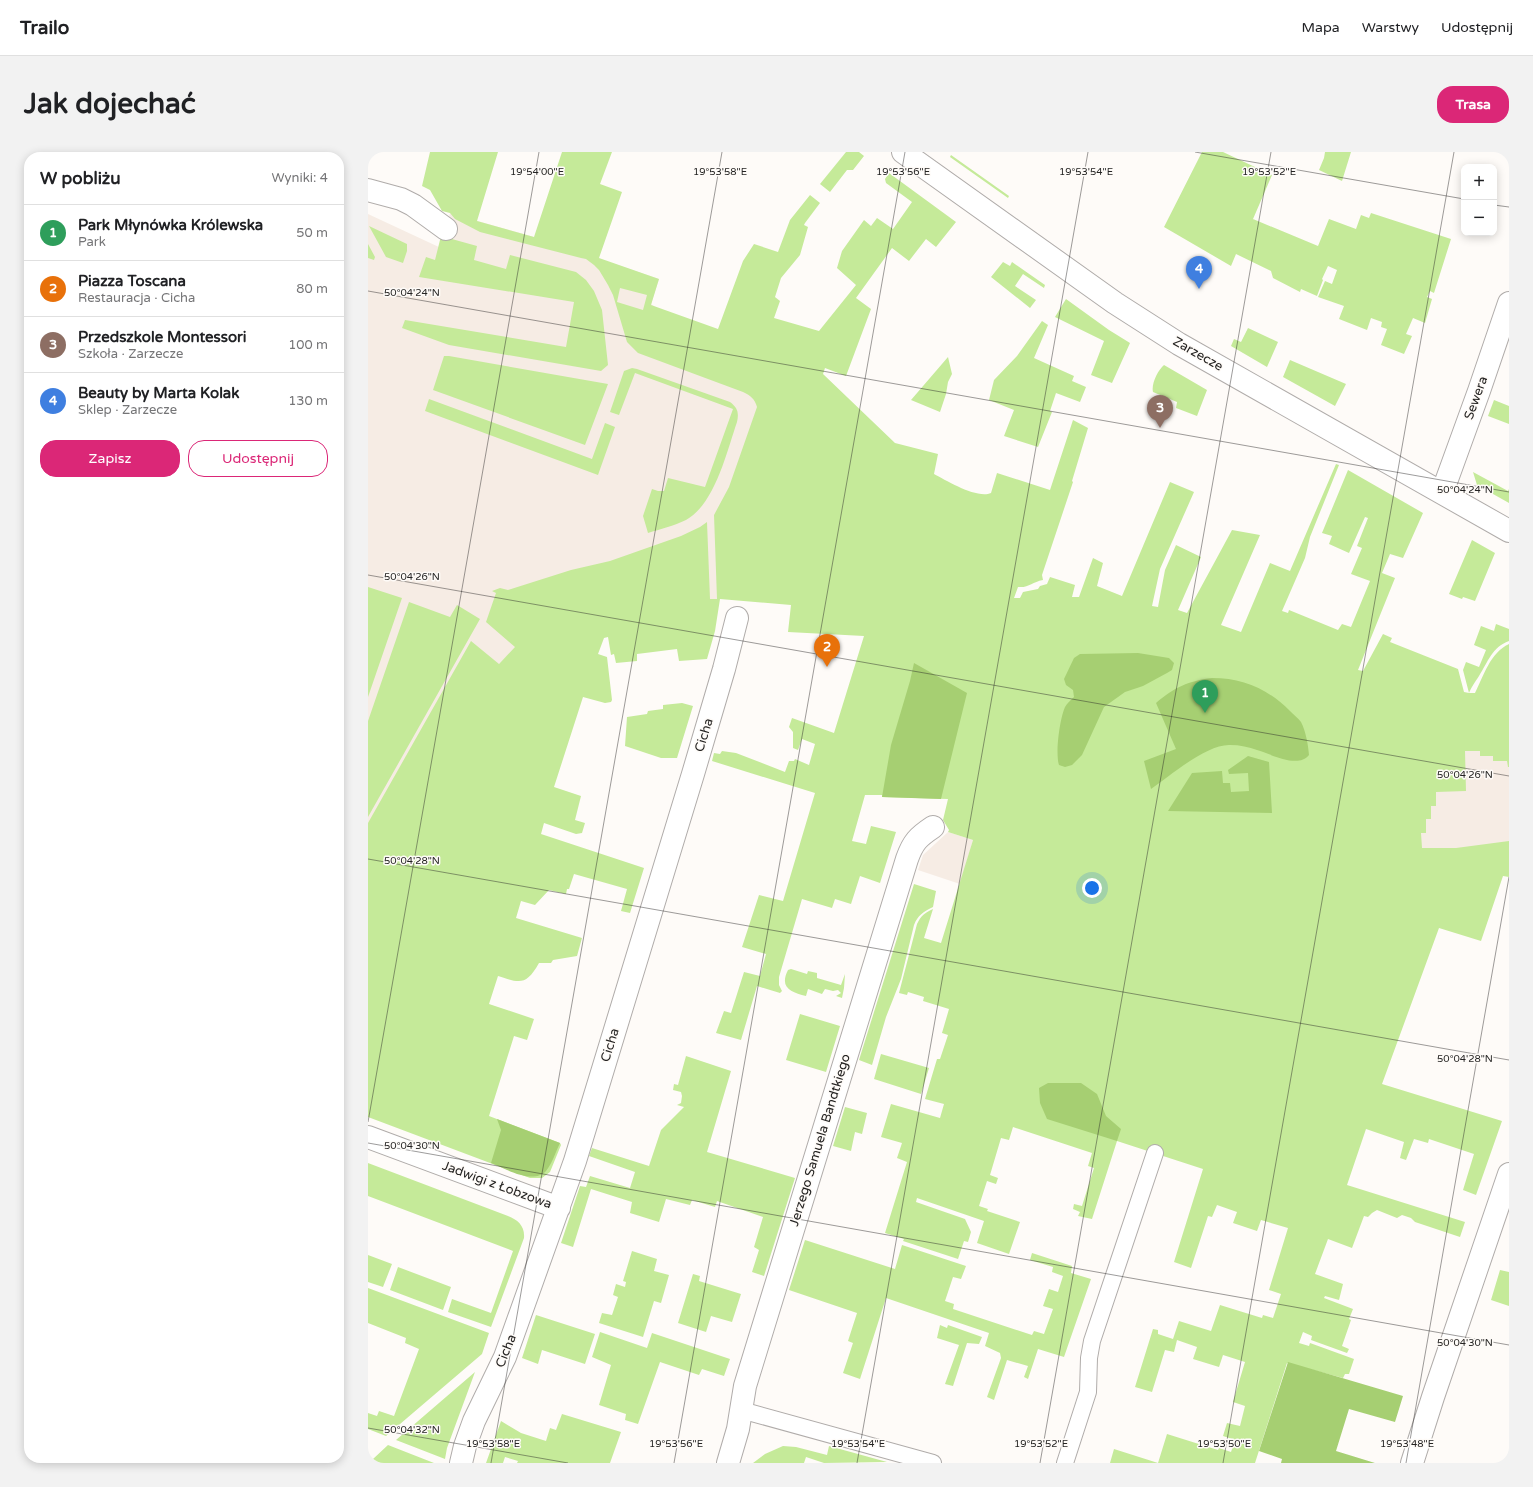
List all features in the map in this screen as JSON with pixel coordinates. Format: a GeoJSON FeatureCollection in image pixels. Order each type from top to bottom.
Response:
{"type":"FeatureCollection","features":[{"type":"Feature","properties":{"kind":"street","name":"Zarzecze"},"geometry":{"type":"LineString","coordinates":[[903,152],[1100,292],[1155,329],[1285,405],[1509,531]]}},
{"type":"Feature","properties":{"kind":"street"},"geometry":{"type":"LineString","coordinates":[[368,190],[413,205],[446,229]]}},
{"type":"Feature","properties":{"kind":"street","name":"Sewera"},"geometry":{"type":"LineString","coordinates":[[1442,492],[1509,303]]}},
{"type":"Feature","properties":{"kind":"street","name":"Cicha"},"geometry":{"type":"LineString","coordinates":[[461,1463],[465,1446],[474,1421],[505,1356],[559,1208],[593,1102],[693,774],[724,669],[737,618]]}},
{"type":"Feature","properties":{"kind":"street","name":"Jerzego Samuela Bandtkiego"},"geometry":{"type":"LineString","coordinates":[[728,1463],[736,1436],[745,1386],[911,849],[917,838],[933,826]]}},
{"type":"Feature","properties":{"kind":"street","name":"Jadwigi z Łobzowa"},"geometry":{"type":"LineString","coordinates":[[368,1137],[559,1208]]}},
{"type":"Feature","properties":{"kind":"street"},"geometry":{"type":"LineString","coordinates":[[1412,1463],[1509,1174]]}},
{"type":"Feature","properties":{"kind":"lane"},"geometry":{"type":"LineString","coordinates":[[1065,1463],[1088,1392],[1089,1358],[1092,1341],[1155,1153]]}},
{"type":"Feature","properties":{"kind":"lane"},"geometry":{"type":"LineString","coordinates":[[741,1410],[933,1463]]}},
{"type":"Feature","properties":{"kind":"shaded area"},"geometry":{"type":"Polygon","coordinates":[[[450,213],[534,237],[659,279],[651,304],[785,394],[720,599],[652,602],[614,608],[579,618],[507,656],[499,664],[368,862],[368,214],[441,248],[450,213]]]}},
{"type":"Feature","properties":{"kind":"shaded area"},"geometry":{"type":"Polygon","coordinates":[[[1457,733],[1509,752],[1509,862],[1450,897],[1408,846],[1457,733]]]}},
{"type":"Feature","properties":{"kind":"shaded area"},"geometry":{"type":"Polygon","coordinates":[[[948,832],[973,840],[960,884],[918,870],[923,855],[948,832]]]}},
{"type":"Feature","properties":{"kind":"green space"},"geometry":{"type":"Polygon","coordinates":[[[430,152],[498,152],[477,221],[534,237],[562,152],[612,152],[600,184],[622,192],[599,258],[659,279],[651,305],[718,329],[743,261],[754,244],[778,252],[790,220],[810,195],[820,203],[804,225],[808,227],[800,255],[781,278],[775,297],[780,301],[774,318],[819,331],[856,285],[837,268],[842,251],[864,220],[871,226],[877,218],[893,229],[912,202],[886,183],[885,179],[889,173],[956,222],[936,247],[926,239],[909,261],[892,248],[856,298],[871,309],[846,376],[825,368],[823,374],[895,443],[938,454],[934,474],[954,485],[978,494],[991,493],[997,473],[1050,490],[1073,420],[1088,428],[1072,481],[1073,482],[1042,575],[1043,580],[1025,587],[1018,587],[1014,598],[1020,598],[1023,592],[1038,589],[1040,586],[1047,584],[1050,577],[1075,585],[1072,597],[1079,597],[1093,558],[1103,563],[1097,586],[1122,596],[1170,482],[1194,492],[1160,569],[1152,606],[1158,607],[1165,570],[1176,545],[1201,557],[1178,610],[1187,613],[1232,530],[1260,535],[1221,625],[1241,632],[1270,563],[1290,571],[1336,464],[1339,465],[1310,537],[1305,558],[1282,611],[1288,613],[1289,610],[1338,630],[1342,624],[1351,627],[1370,581],[1351,574],[1362,548],[1357,546],[1368,518],[1365,517],[1349,553],[1329,544],[1332,536],[1322,533],[1348,470],[1423,513],[1403,558],[1390,554],[1382,573],[1395,578],[1358,670],[1363,671],[1383,634],[1392,638],[1390,642],[1458,669],[1464,692],[1475,693],[1492,659],[1502,648],[1509,644],[1509,767],[1507,761],[1493,761],[1493,756],[1480,756],[1480,751],[1465,751],[1466,791],[1436,792],[1436,806],[1431,806],[1431,819],[1426,819],[1426,833],[1421,833],[1422,848],[1456,848],[1509,841],[1509,877],[1503,876],[1481,941],[1439,928],[1382,1084],[1502,1121],[1476,1195],[1463,1190],[1474,1154],[1429,1139],[1428,1143],[1414,1139],[1406,1160],[1400,1158],[1404,1142],[1366,1129],[1347,1185],[1465,1222],[1460,1237],[1415,1222],[1411,1218],[1402,1215],[1397,1218],[1377,1210],[1368,1217],[1364,1216],[1352,1248],[1328,1239],[1315,1274],[1343,1284],[1339,1300],[1325,1296],[1324,1298],[1353,1309],[1349,1319],[1351,1320],[1342,1346],[1349,1349],[1347,1353],[1311,1340],[1312,1336],[1303,1332],[1299,1343],[1309,1346],[1310,1343],[1354,1359],[1349,1374],[1345,1374],[1343,1378],[1287,1363],[1255,1463],[1158,1463],[1167,1434],[1218,1450],[1219,1448],[1231,1452],[1235,1440],[1223,1436],[1227,1423],[1240,1426],[1245,1406],[1233,1402],[1245,1362],[1223,1355],[1219,1367],[1193,1359],[1197,1347],[1177,1340],[1174,1352],[1165,1350],[1152,1392],[1135,1387],[1153,1329],[1158,1330],[1158,1334],[1173,1339],[1179,1321],[1211,1331],[1220,1305],[1262,1318],[1263,1315],[1273,1318],[1281,1294],[1269,1290],[1288,1228],[1261,1220],[1257,1231],[1233,1223],[1237,1212],[1217,1205],[1212,1217],[1208,1216],[1191,1268],[1174,1262],[1203,1169],[1117,1141],[1092,1219],[1078,1216],[1080,1212],[1073,1209],[1074,1204],[1082,1206],[1094,1168],[1088,1166],[1092,1153],[1013,1127],[1009,1140],[1001,1138],[990,1175],[998,1178],[996,1184],[987,1181],[979,1206],[988,1209],[987,1211],[1020,1222],[1009,1254],[977,1243],[984,1221],[917,1198],[916,1202],[965,1219],[971,1232],[968,1242],[964,1241],[958,1259],[903,1241],[904,1239],[885,1233],[907,1162],[897,1158],[902,1143],[881,1137],[891,1104],[940,1118],[944,1104],[925,1099],[937,1059],[940,1059],[948,1035],[942,1033],[949,1009],[923,1001],[924,997],[908,992],[907,995],[899,993],[917,924],[923,915],[933,909],[924,938],[941,943],[973,840],[948,832],[949,830],[943,820],[948,799],[865,795],[852,841],[866,844],[871,826],[896,832],[880,883],[860,876],[851,904],[835,899],[832,908],[802,899],[779,977],[779,985],[782,991],[780,993],[757,986],[741,1040],[716,1033],[724,1011],[731,1013],[744,972],[760,976],[766,954],[742,947],[759,895],[783,901],[815,793],[712,761],[714,753],[720,754],[722,751],[736,753],[785,772],[789,761],[794,761],[795,759],[809,765],[815,744],[802,739],[798,750],[793,748],[793,732],[789,727],[792,718],[834,733],[864,636],[788,632],[791,605],[720,599],[715,631],[707,659],[679,661],[677,649],[637,654],[637,661],[616,663],[614,654],[611,655],[608,637],[604,638],[598,654],[607,657],[612,700],[611,702],[605,703],[583,697],[554,787],[581,796],[575,820],[585,823],[582,833],[576,834],[544,823],[541,834],[644,868],[630,913],[621,911],[627,889],[574,874],[566,894],[549,890],[535,905],[521,901],[516,918],[582,938],[577,956],[553,960],[551,963],[539,963],[530,976],[522,981],[498,976],[489,1004],[534,1019],[527,1040],[514,1036],[489,1116],[560,1143],[561,1145],[550,1172],[542,1178],[530,1178],[368,1117],[368,823],[471,641],[499,664],[515,647],[486,622],[496,593],[492,591],[500,588],[508,590],[571,570],[610,561],[681,536],[707,522],[710,599],[717,599],[714,515],[729,487],[757,407],[755,402],[748,394],[638,353],[627,342],[613,295],[608,285],[599,270],[586,259],[480,232],[455,219],[450,213],[442,211],[430,190],[422,186],[430,152]],[[620,288],[617,302],[643,310],[647,295],[620,288]]]}},
{"type":"Feature","properties":{"kind":"green space"},"geometry":{"type":"Polygon","coordinates":[[[846,152],[859,152],[864,156],[853,170],[847,170],[830,192],[820,184],[846,152]]]}},
{"type":"Feature","properties":{"kind":"green space"},"geometry":{"type":"Polygon","coordinates":[[[1202,152],[1223,152],[1272,175],[1253,219],[1318,246],[1329,219],[1356,229],[1361,215],[1369,218],[1371,213],[1451,239],[1434,293],[1430,291],[1427,297],[1432,299],[1425,323],[1413,318],[1406,334],[1412,336],[1404,354],[1381,345],[1387,329],[1381,327],[1382,322],[1371,318],[1367,330],[1339,319],[1344,306],[1318,297],[1325,281],[1332,284],[1337,270],[1328,266],[1317,296],[1301,289],[1300,292],[1273,278],[1271,271],[1236,254],[1231,266],[1164,227],[1202,152]]]}},
{"type":"Feature","properties":{"kind":"green space"},"geometry":{"type":"Polygon","coordinates":[[[1325,152],[1351,152],[1342,181],[1319,170],[1325,152]]]}},
{"type":"Feature","properties":{"kind":"green space"},"geometry":{"type":"Polygon","coordinates":[[[951,155],[1009,196],[1008,198],[950,157],[951,155]]]}},
{"type":"Feature","properties":{"kind":"green space"},"geometry":{"type":"Polygon","coordinates":[[[369,226],[407,244],[407,251],[403,263],[386,257],[369,226]]]}},
{"type":"Feature","properties":{"kind":"green space"},"geometry":{"type":"Polygon","coordinates":[[[441,236],[477,246],[474,260],[506,269],[510,255],[576,272],[586,280],[594,291],[602,310],[608,365],[601,371],[449,345],[402,328],[405,320],[566,347],[574,302],[419,277],[426,257],[435,260],[441,236]]]}},
{"type":"Feature","properties":{"kind":"green space"},"geometry":{"type":"Polygon","coordinates":[[[368,244],[375,257],[374,260],[368,258],[368,244]]]}},
{"type":"Feature","properties":{"kind":"green space"},"geometry":{"type":"Polygon","coordinates":[[[1003,262],[1010,266],[1012,262],[1045,285],[1044,288],[1023,274],[1015,286],[1036,300],[1030,308],[991,277],[1003,262]]]}},
{"type":"Feature","properties":{"kind":"green space"},"geometry":{"type":"Polygon","coordinates":[[[1066,299],[1130,343],[1112,383],[1091,375],[1104,341],[1055,317],[1066,299]]]}},
{"type":"Feature","properties":{"kind":"green space"},"geometry":{"type":"Polygon","coordinates":[[[1042,321],[1048,325],[1034,358],[1074,376],[1072,381],[1086,387],[1080,402],[1056,393],[1050,411],[1052,412],[1038,447],[1004,436],[1014,410],[989,400],[994,380],[1017,356],[1042,321]]]}},
{"type":"Feature","properties":{"kind":"green space"},"geometry":{"type":"Polygon","coordinates":[[[1248,328],[1278,342],[1267,367],[1231,346],[1234,339],[1241,342],[1248,328]]]}},
{"type":"Feature","properties":{"kind":"green space"},"geometry":{"type":"Polygon","coordinates":[[[444,356],[608,384],[585,445],[433,390],[444,356]]]}},
{"type":"Feature","properties":{"kind":"green space"},"geometry":{"type":"Polygon","coordinates":[[[948,357],[952,374],[948,382],[940,412],[911,400],[948,357]]]}},
{"type":"Feature","properties":{"kind":"green space"},"geometry":{"type":"Polygon","coordinates":[[[1290,360],[1346,384],[1335,406],[1283,377],[1290,360]]]}},
{"type":"Feature","properties":{"kind":"green space"},"geometry":{"type":"Polygon","coordinates":[[[1164,365],[1207,390],[1197,416],[1176,408],[1177,402],[1153,392],[1153,385],[1156,377],[1159,370],[1164,365]]]}},
{"type":"Feature","properties":{"kind":"green space"},"geometry":{"type":"Polygon","coordinates":[[[632,368],[730,402],[735,406],[738,413],[737,422],[719,476],[705,502],[686,520],[648,533],[643,516],[652,489],[664,491],[668,478],[705,487],[733,409],[635,373],[619,415],[610,412],[624,371],[632,368]]]}},
{"type":"Feature","properties":{"kind":"green space"},"geometry":{"type":"Polygon","coordinates":[[[429,399],[592,459],[605,423],[615,427],[598,475],[425,411],[429,399]]]}},
{"type":"Feature","properties":{"kind":"green space"},"geometry":{"type":"Polygon","coordinates":[[[1494,400],[1509,406],[1509,424],[1488,416],[1494,400]]]}},
{"type":"Feature","properties":{"kind":"green space"},"geometry":{"type":"Polygon","coordinates":[[[1473,472],[1508,491],[1509,489],[1509,503],[1477,485],[1473,472]]]}},
{"type":"Feature","properties":{"kind":"green space"},"geometry":{"type":"Polygon","coordinates":[[[1472,540],[1495,553],[1475,601],[1463,597],[1462,599],[1449,594],[1472,540]]]}},
{"type":"Feature","properties":{"kind":"green space"},"geometry":{"type":"Polygon","coordinates":[[[368,587],[402,598],[368,697],[368,587]]]}},
{"type":"Feature","properties":{"kind":"green space"},"geometry":{"type":"Polygon","coordinates":[[[409,602],[450,617],[457,605],[480,619],[368,817],[368,721],[409,602]]]}},
{"type":"Feature","properties":{"kind":"green space"},"geometry":{"type":"Polygon","coordinates":[[[1496,624],[1509,629],[1509,641],[1494,651],[1469,693],[1463,670],[1466,662],[1479,667],[1486,650],[1474,645],[1481,626],[1494,631],[1496,624]]]}},
{"type":"Feature","properties":{"kind":"green space"},"geometry":{"type":"Polygon","coordinates":[[[1138,653],[1169,658],[1174,663],[1172,670],[1143,686],[1125,692],[1104,707],[1082,755],[1072,765],[1065,767],[1059,765],[1058,744],[1061,719],[1065,707],[1074,697],[1073,690],[1066,685],[1064,679],[1074,658],[1080,654],[1138,653]]]}},
{"type":"Feature","properties":{"kind":"green space"},"geometry":{"type":"Polygon","coordinates":[[[914,663],[967,693],[941,799],[882,797],[891,745],[914,663]]]}},
{"type":"Feature","properties":{"kind":"green space"},"geometry":{"type":"Polygon","coordinates":[[[1212,678],[1234,680],[1254,686],[1282,703],[1301,722],[1309,755],[1298,761],[1291,761],[1244,746],[1221,746],[1211,749],[1189,761],[1151,789],[1144,761],[1176,749],[1156,703],[1169,693],[1182,686],[1196,681],[1212,678]]]}},
{"type":"Feature","properties":{"kind":"green space"},"geometry":{"type":"Polygon","coordinates":[[[682,703],[693,706],[677,758],[661,758],[625,746],[627,717],[647,714],[648,711],[663,709],[663,705],[682,703]]]}},
{"type":"Feature","properties":{"kind":"green space"},"geometry":{"type":"Polygon","coordinates":[[[1248,756],[1269,762],[1272,813],[1168,811],[1192,773],[1222,771],[1223,783],[1230,783],[1231,792],[1249,791],[1248,773],[1229,774],[1228,770],[1248,756]]]}},
{"type":"Feature","properties":{"kind":"green space"},"geometry":{"type":"Polygon","coordinates":[[[914,884],[936,891],[933,907],[921,914],[914,925],[901,979],[886,1017],[872,1065],[859,1060],[914,884]]]}},
{"type":"Feature","properties":{"kind":"green space"},"geometry":{"type":"Polygon","coordinates":[[[791,969],[807,974],[808,971],[817,973],[817,978],[841,985],[845,974],[842,998],[836,996],[841,993],[838,990],[833,991],[825,989],[822,994],[808,989],[806,996],[791,991],[786,985],[785,981],[788,970],[791,969]]]}},
{"type":"Feature","properties":{"kind":"green space"},"geometry":{"type":"Polygon","coordinates":[[[800,1014],[840,1026],[826,1072],[786,1060],[800,1014]]]}},
{"type":"Feature","properties":{"kind":"green space"},"geometry":{"type":"Polygon","coordinates":[[[881,1054],[929,1068],[921,1094],[874,1079],[881,1054]]]}},
{"type":"Feature","properties":{"kind":"green space"},"geometry":{"type":"Polygon","coordinates":[[[686,1056],[731,1071],[707,1152],[795,1178],[764,1276],[752,1272],[759,1250],[754,1247],[763,1217],[717,1201],[715,1207],[692,1200],[690,1205],[666,1199],[659,1222],[630,1213],[632,1202],[591,1189],[573,1247],[561,1243],[580,1186],[586,1187],[590,1176],[630,1188],[635,1172],[589,1156],[592,1148],[649,1166],[661,1130],[684,1107],[677,1105],[681,1103],[681,1092],[673,1090],[674,1084],[678,1085],[686,1056]]]}},
{"type":"Feature","properties":{"kind":"green space"},"geometry":{"type":"Polygon","coordinates":[[[1048,1083],[1081,1083],[1097,1094],[1106,1116],[1121,1129],[1117,1141],[1047,1119],[1040,1103],[1039,1088],[1048,1083]]]}},
{"type":"Feature","properties":{"kind":"green space"},"geometry":{"type":"Polygon","coordinates":[[[845,1107],[867,1113],[862,1134],[855,1132],[851,1151],[833,1146],[845,1107]]]}},
{"type":"Feature","properties":{"kind":"green space"},"geometry":{"type":"Polygon","coordinates":[[[497,1119],[560,1143],[546,1171],[541,1175],[527,1176],[512,1172],[491,1163],[501,1130],[497,1119]]]}},
{"type":"Feature","properties":{"kind":"green space"},"geometry":{"type":"Polygon","coordinates":[[[368,1163],[508,1216],[515,1219],[520,1224],[523,1230],[524,1238],[491,1327],[448,1312],[452,1299],[491,1313],[513,1251],[368,1196],[368,1163]]]}},
{"type":"Feature","properties":{"kind":"green space"},"geometry":{"type":"Polygon","coordinates":[[[805,1240],[895,1269],[902,1245],[966,1266],[961,1279],[953,1277],[945,1301],[954,1304],[953,1309],[1032,1335],[1034,1331],[1044,1334],[1053,1309],[1043,1306],[1049,1289],[1058,1292],[1063,1276],[1052,1272],[1053,1267],[1030,1260],[1032,1253],[1072,1266],[1071,1273],[1091,1279],[1064,1357],[1038,1349],[1028,1379],[1024,1377],[1028,1366],[1007,1360],[994,1400],[987,1397],[1001,1358],[1000,1353],[985,1346],[989,1333],[886,1298],[860,1379],[843,1373],[853,1343],[848,1341],[857,1313],[789,1290],[805,1240]]]}},
{"type":"Feature","properties":{"kind":"green space"},"geometry":{"type":"Polygon","coordinates":[[[632,1251],[657,1259],[654,1271],[669,1275],[661,1303],[654,1301],[643,1337],[599,1323],[602,1313],[612,1315],[618,1297],[613,1295],[616,1284],[625,1287],[626,1282],[623,1281],[632,1251]]]}},
{"type":"Feature","properties":{"kind":"green space"},"geometry":{"type":"Polygon","coordinates":[[[368,1255],[392,1264],[383,1287],[368,1282],[368,1255]]]}},
{"type":"Feature","properties":{"kind":"green space"},"geometry":{"type":"Polygon","coordinates":[[[398,1267],[451,1287],[443,1310],[390,1290],[398,1267]]]}},
{"type":"Feature","properties":{"kind":"green space"},"geometry":{"type":"Polygon","coordinates":[[[1500,1270],[1509,1272],[1509,1306],[1491,1300],[1500,1270]]]}},
{"type":"Feature","properties":{"kind":"green space"},"geometry":{"type":"Polygon","coordinates":[[[693,1274],[700,1276],[699,1281],[741,1294],[732,1322],[711,1316],[706,1332],[678,1323],[693,1274]]]}},
{"type":"Feature","properties":{"kind":"green space"},"geometry":{"type":"Polygon","coordinates":[[[368,1288],[489,1333],[482,1354],[386,1436],[368,1429],[368,1413],[377,1416],[379,1411],[394,1416],[419,1349],[405,1343],[406,1338],[368,1323],[368,1288]]]}},
{"type":"Feature","properties":{"kind":"green space"},"geometry":{"type":"Polygon","coordinates":[[[536,1315],[595,1334],[585,1364],[542,1350],[538,1364],[522,1358],[536,1315]]]}},
{"type":"Feature","properties":{"kind":"green space"},"geometry":{"type":"Polygon","coordinates":[[[940,1325],[947,1328],[948,1325],[982,1337],[979,1344],[967,1343],[953,1386],[945,1384],[959,1345],[937,1338],[940,1325]]]}},
{"type":"Feature","properties":{"kind":"green space"},"geometry":{"type":"Polygon","coordinates":[[[600,1332],[647,1348],[652,1333],[730,1359],[724,1376],[702,1369],[699,1375],[660,1362],[638,1424],[625,1420],[626,1414],[599,1405],[611,1365],[592,1357],[600,1332]]]}},
{"type":"Feature","properties":{"kind":"green space"},"geometry":{"type":"Polygon","coordinates":[[[1288,1362],[1403,1396],[1395,1422],[1349,1409],[1336,1451],[1375,1463],[1281,1463],[1282,1459],[1259,1451],[1288,1362]]]}},
{"type":"Feature","properties":{"kind":"green space"},"geometry":{"type":"Polygon","coordinates":[[[475,1372],[447,1448],[445,1459],[396,1440],[475,1372]]]}},
{"type":"Feature","properties":{"kind":"green space"},"geometry":{"type":"Polygon","coordinates":[[[562,1414],[621,1432],[610,1463],[517,1463],[518,1461],[505,1457],[503,1463],[486,1463],[501,1421],[521,1433],[546,1441],[550,1428],[556,1430],[562,1414]]]}},
{"type":"Feature","properties":{"kind":"green space"},"geometry":{"type":"Polygon","coordinates":[[[388,1445],[434,1463],[372,1463],[373,1459],[388,1445]]]}},
{"type":"Feature","properties":{"kind":"green space"},"geometry":{"type":"Polygon","coordinates":[[[783,1446],[796,1447],[827,1455],[829,1446],[887,1462],[824,1463],[806,1457],[804,1463],[753,1463],[765,1454],[783,1446]]]}},
{"type":"Feature","properties":{"kind":"green space"},"geometry":{"type":"Polygon","coordinates":[[[1114,1449],[1158,1463],[1110,1463],[1114,1449]]]}},
{"type":"Feature","properties":{"kind":"place","name":"Beauty by Marta Kolak"},"geometry":{"type":"Point","coordinates":[1199,289]}},
{"type":"Feature","properties":{"kind":"place","name":"Przedszkole Montessori"},"geometry":{"type":"Point","coordinates":[1160,428]}},
{"type":"Feature","properties":{"kind":"place","name":"Piazza Toscana"},"geometry":{"type":"Point","coordinates":[827,667]}},
{"type":"Feature","properties":{"kind":"place","name":"Park Młynówka Królewska"},"geometry":{"type":"Point","coordinates":[1205,713]}}]}
